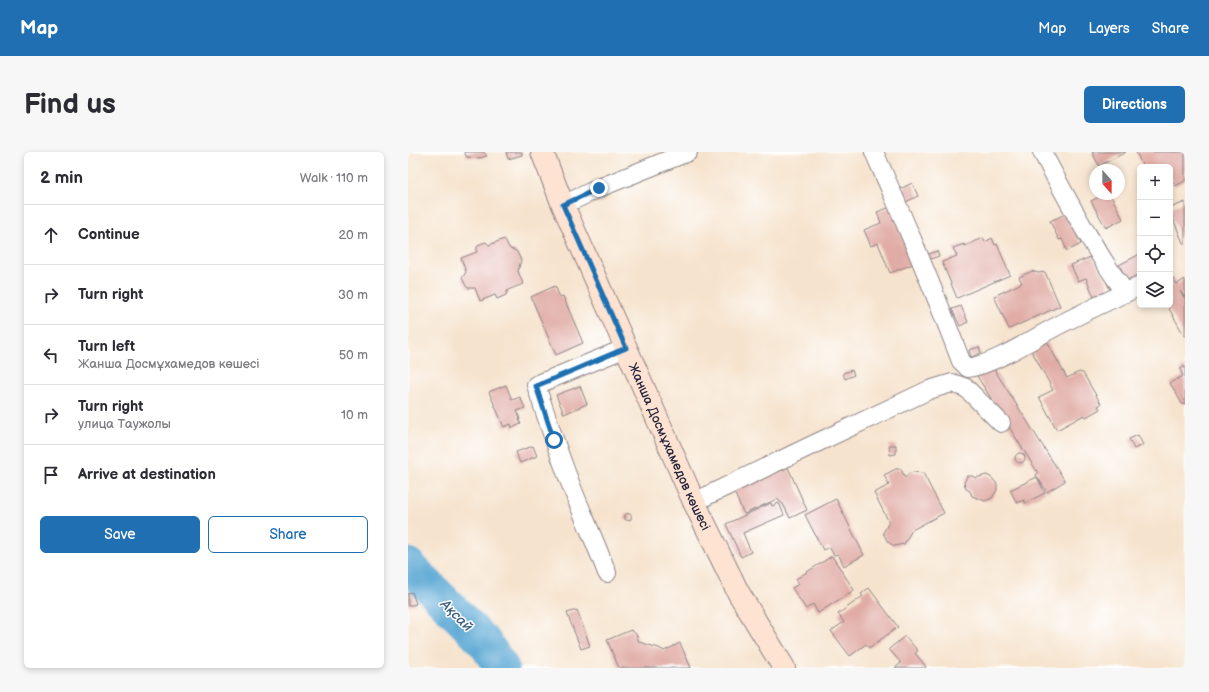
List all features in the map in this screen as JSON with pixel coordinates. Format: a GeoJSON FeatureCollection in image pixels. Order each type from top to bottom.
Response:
{"type":"FeatureCollection","features":[{"type":"Feature","properties":{"kind":"street","name":"Жанша Досмұхамедов көшесі"},"geometry":{"type":"LineString","coordinates":[[542,152],[563,205],[694,502],[738,592],[784,668]]}},
{"type":"Feature","properties":{"kind":"street"},"geometry":{"type":"LineString","coordinates":[[563,205],[599,188],[688,152]]}},
{"type":"Feature","properties":{"kind":"street"},"geometry":{"type":"LineString","coordinates":[[874,152],[938,299],[961,361],[968,368],[978,367],[998,358],[1133,289],[1108,269],[1042,152]]}},
{"type":"Feature","properties":{"kind":"street"},"geometry":{"type":"LineString","coordinates":[[607,573],[596,542],[571,486],[536,386],[626,348]]}},
{"type":"Feature","properties":{"kind":"street"},"geometry":{"type":"LineString","coordinates":[[694,502],[922,394],[952,383],[966,388],[1001,423]]}},
{"type":"Feature","properties":{"kind":"building"},"geometry":{"type":"Polygon","coordinates":[[[464,152],[484,152],[487,156],[480,158],[467,157],[464,152]]]}},
{"type":"Feature","properties":{"kind":"building"},"geometry":{"type":"Polygon","coordinates":[[[506,152],[522,152],[522,155],[508,159],[506,152]]]}},
{"type":"Feature","properties":{"kind":"building"},"geometry":{"type":"Polygon","coordinates":[[[1092,152],[1126,152],[1103,164],[1098,164],[1092,152]]]}},
{"type":"Feature","properties":{"kind":"building"},"geometry":{"type":"Polygon","coordinates":[[[1136,152],[1185,152],[1185,181],[1175,186],[1173,182],[1173,164],[1142,164],[1136,152]]]}},
{"type":"Feature","properties":{"kind":"building"},"geometry":{"type":"Polygon","coordinates":[[[912,183],[918,196],[904,203],[898,190],[912,183]]]}},
{"type":"Feature","properties":{"kind":"building"},"geometry":{"type":"Polygon","coordinates":[[[1113,200],[1123,219],[1106,228],[1091,201],[1113,200]]]}},
{"type":"Feature","properties":{"kind":"building"},"geometry":{"type":"Polygon","coordinates":[[[1185,202],[1185,243],[1183,243],[1173,218],[1173,207],[1185,202]]]}},
{"type":"Feature","properties":{"kind":"building"},"geometry":{"type":"Polygon","coordinates":[[[891,207],[913,264],[890,273],[878,243],[871,246],[864,230],[881,223],[877,212],[891,207]]]}},
{"type":"Feature","properties":{"kind":"building"},"geometry":{"type":"Polygon","coordinates":[[[1068,213],[1081,244],[1067,251],[1062,239],[1059,240],[1050,221],[1068,213]]]}},
{"type":"Feature","properties":{"kind":"building"},"geometry":{"type":"Polygon","coordinates":[[[983,238],[985,242],[992,238],[995,245],[997,244],[1010,275],[957,298],[942,262],[957,256],[953,248],[964,244],[965,246],[983,238]]]}},
{"type":"Feature","properties":{"kind":"building"},"geometry":{"type":"Polygon","coordinates":[[[504,239],[510,249],[517,252],[521,260],[518,271],[523,284],[508,290],[506,295],[497,299],[495,295],[480,301],[475,288],[468,288],[462,278],[466,272],[461,258],[477,252],[477,247],[480,244],[486,242],[489,245],[504,239]]]}},
{"type":"Feature","properties":{"kind":"building"},"geometry":{"type":"Polygon","coordinates":[[[937,251],[939,256],[928,260],[926,255],[937,251]]]}},
{"type":"Feature","properties":{"kind":"building"},"geometry":{"type":"Polygon","coordinates":[[[1093,256],[1100,272],[1102,271],[1110,290],[1094,297],[1086,278],[1078,281],[1071,265],[1093,256]]]}},
{"type":"Feature","properties":{"kind":"building"},"geometry":{"type":"Polygon","coordinates":[[[1137,256],[1137,275],[1127,280],[1119,265],[1137,256]]]}},
{"type":"Feature","properties":{"kind":"building"},"geometry":{"type":"Polygon","coordinates":[[[1032,271],[1038,273],[1045,272],[1060,306],[1009,329],[994,296],[1022,283],[1019,277],[1032,271]]]}},
{"type":"Feature","properties":{"kind":"building"},"geometry":{"type":"Polygon","coordinates":[[[1173,278],[1177,284],[1185,279],[1185,297],[1180,291],[1185,299],[1185,337],[1169,308],[1173,308],[1173,278]]]}},
{"type":"Feature","properties":{"kind":"building"},"geometry":{"type":"Polygon","coordinates":[[[555,286],[560,297],[563,296],[583,343],[556,355],[531,297],[555,286]]]}},
{"type":"Feature","properties":{"kind":"building"},"geometry":{"type":"Polygon","coordinates":[[[961,306],[968,322],[960,326],[952,309],[961,306]]]}},
{"type":"Feature","properties":{"kind":"building"},"geometry":{"type":"Polygon","coordinates":[[[1046,340],[1067,378],[1079,372],[1083,373],[1101,404],[1098,406],[1100,409],[1086,417],[1084,415],[1057,430],[1039,397],[1053,390],[1030,348],[1046,340]]]}},
{"type":"Feature","properties":{"kind":"building"},"geometry":{"type":"Polygon","coordinates":[[[979,347],[981,353],[971,357],[969,350],[979,347]]]}},
{"type":"Feature","properties":{"kind":"building"},"geometry":{"type":"Polygon","coordinates":[[[992,366],[1065,481],[1047,492],[1036,475],[1038,473],[977,376],[992,366]]]}},
{"type":"Feature","properties":{"kind":"building"},"geometry":{"type":"Polygon","coordinates":[[[1185,366],[1185,404],[1182,404],[1170,383],[1183,376],[1180,369],[1185,366]]]}},
{"type":"Feature","properties":{"kind":"building"},"geometry":{"type":"Polygon","coordinates":[[[852,370],[854,375],[845,379],[843,373],[852,370]]]}},
{"type":"Feature","properties":{"kind":"building"},"geometry":{"type":"Polygon","coordinates":[[[506,385],[512,400],[520,397],[525,408],[517,411],[521,424],[512,428],[511,424],[504,427],[489,392],[506,385]]]}},
{"type":"Feature","properties":{"kind":"building"},"geometry":{"type":"Polygon","coordinates":[[[580,386],[587,404],[564,414],[556,395],[580,386]]]}},
{"type":"Feature","properties":{"kind":"building"},"geometry":{"type":"Polygon","coordinates":[[[1138,435],[1143,445],[1134,449],[1129,439],[1138,435]]]}},
{"type":"Feature","properties":{"kind":"building"},"geometry":{"type":"Polygon","coordinates":[[[889,445],[896,445],[896,454],[890,455],[889,445]]]}},
{"type":"Feature","properties":{"kind":"building"},"geometry":{"type":"Polygon","coordinates":[[[533,446],[537,456],[520,463],[516,452],[533,446]]]}},
{"type":"Feature","properties":{"kind":"building"},"geometry":{"type":"Polygon","coordinates":[[[1018,453],[1022,453],[1024,454],[1024,462],[1018,463],[1015,460],[1015,456],[1018,453]]]}},
{"type":"Feature","properties":{"kind":"building"},"geometry":{"type":"Polygon","coordinates":[[[786,463],[807,510],[790,518],[783,504],[777,499],[744,514],[732,488],[786,463]]]}},
{"type":"Feature","properties":{"kind":"building"},"geometry":{"type":"Polygon","coordinates":[[[896,469],[901,469],[905,478],[908,474],[913,472],[923,473],[944,513],[912,530],[904,544],[894,546],[888,542],[883,533],[889,522],[874,493],[889,485],[884,475],[896,469]]]}},
{"type":"Feature","properties":{"kind":"building"},"geometry":{"type":"Polygon","coordinates":[[[987,475],[997,484],[997,490],[992,498],[985,501],[972,496],[970,491],[966,489],[964,483],[967,476],[973,476],[975,478],[987,475]]]}},
{"type":"Feature","properties":{"kind":"building"},"geometry":{"type":"Polygon","coordinates":[[[1037,477],[1045,493],[1025,503],[1024,500],[1017,503],[1010,490],[1037,477]]]}},
{"type":"Feature","properties":{"kind":"building"},"geometry":{"type":"Polygon","coordinates":[[[836,499],[864,555],[844,566],[838,554],[834,555],[829,547],[823,550],[805,515],[836,499]]]}},
{"type":"Feature","properties":{"kind":"building"},"geometry":{"type":"Polygon","coordinates":[[[771,503],[772,506],[779,503],[784,515],[743,533],[751,552],[741,557],[726,524],[771,503]]]}},
{"type":"Feature","properties":{"kind":"building"},"geometry":{"type":"Polygon","coordinates":[[[628,513],[631,514],[631,520],[628,521],[625,520],[624,517],[625,514],[628,513]]]}},
{"type":"Feature","properties":{"kind":"building"},"geometry":{"type":"Polygon","coordinates":[[[832,556],[854,590],[818,613],[813,604],[806,609],[792,588],[799,584],[796,579],[832,556]]]}},
{"type":"Feature","properties":{"kind":"building"},"geometry":{"type":"Polygon","coordinates":[[[869,588],[898,627],[869,648],[866,644],[850,656],[831,631],[844,622],[838,614],[863,596],[861,594],[869,588]]]}},
{"type":"Feature","properties":{"kind":"building"},"geometry":{"type":"Polygon","coordinates":[[[412,592],[416,604],[408,606],[408,594],[412,592]]]}},
{"type":"Feature","properties":{"kind":"building"},"geometry":{"type":"Polygon","coordinates":[[[577,610],[590,646],[581,649],[567,613],[577,610]]]}},
{"type":"Feature","properties":{"kind":"building"},"geometry":{"type":"Polygon","coordinates":[[[631,630],[636,634],[639,642],[664,651],[680,643],[691,668],[619,668],[607,640],[631,630]]]}},
{"type":"Feature","properties":{"kind":"building"},"geometry":{"type":"Polygon","coordinates":[[[905,636],[918,651],[915,653],[926,667],[925,668],[895,668],[901,663],[889,649],[905,636]]]}},
{"type":"Feature","properties":{"kind":"waterway","name":"Ақсай"},"geometry":{"type":"LineString","coordinates":[[408,565],[485,643],[502,668]]}},
{"type":"Feature","properties":{"kind":"route"},"geometry":{"type":"LineString","coordinates":[[554,440],[536,386],[626,348],[563,205],[599,188]]}}]}
